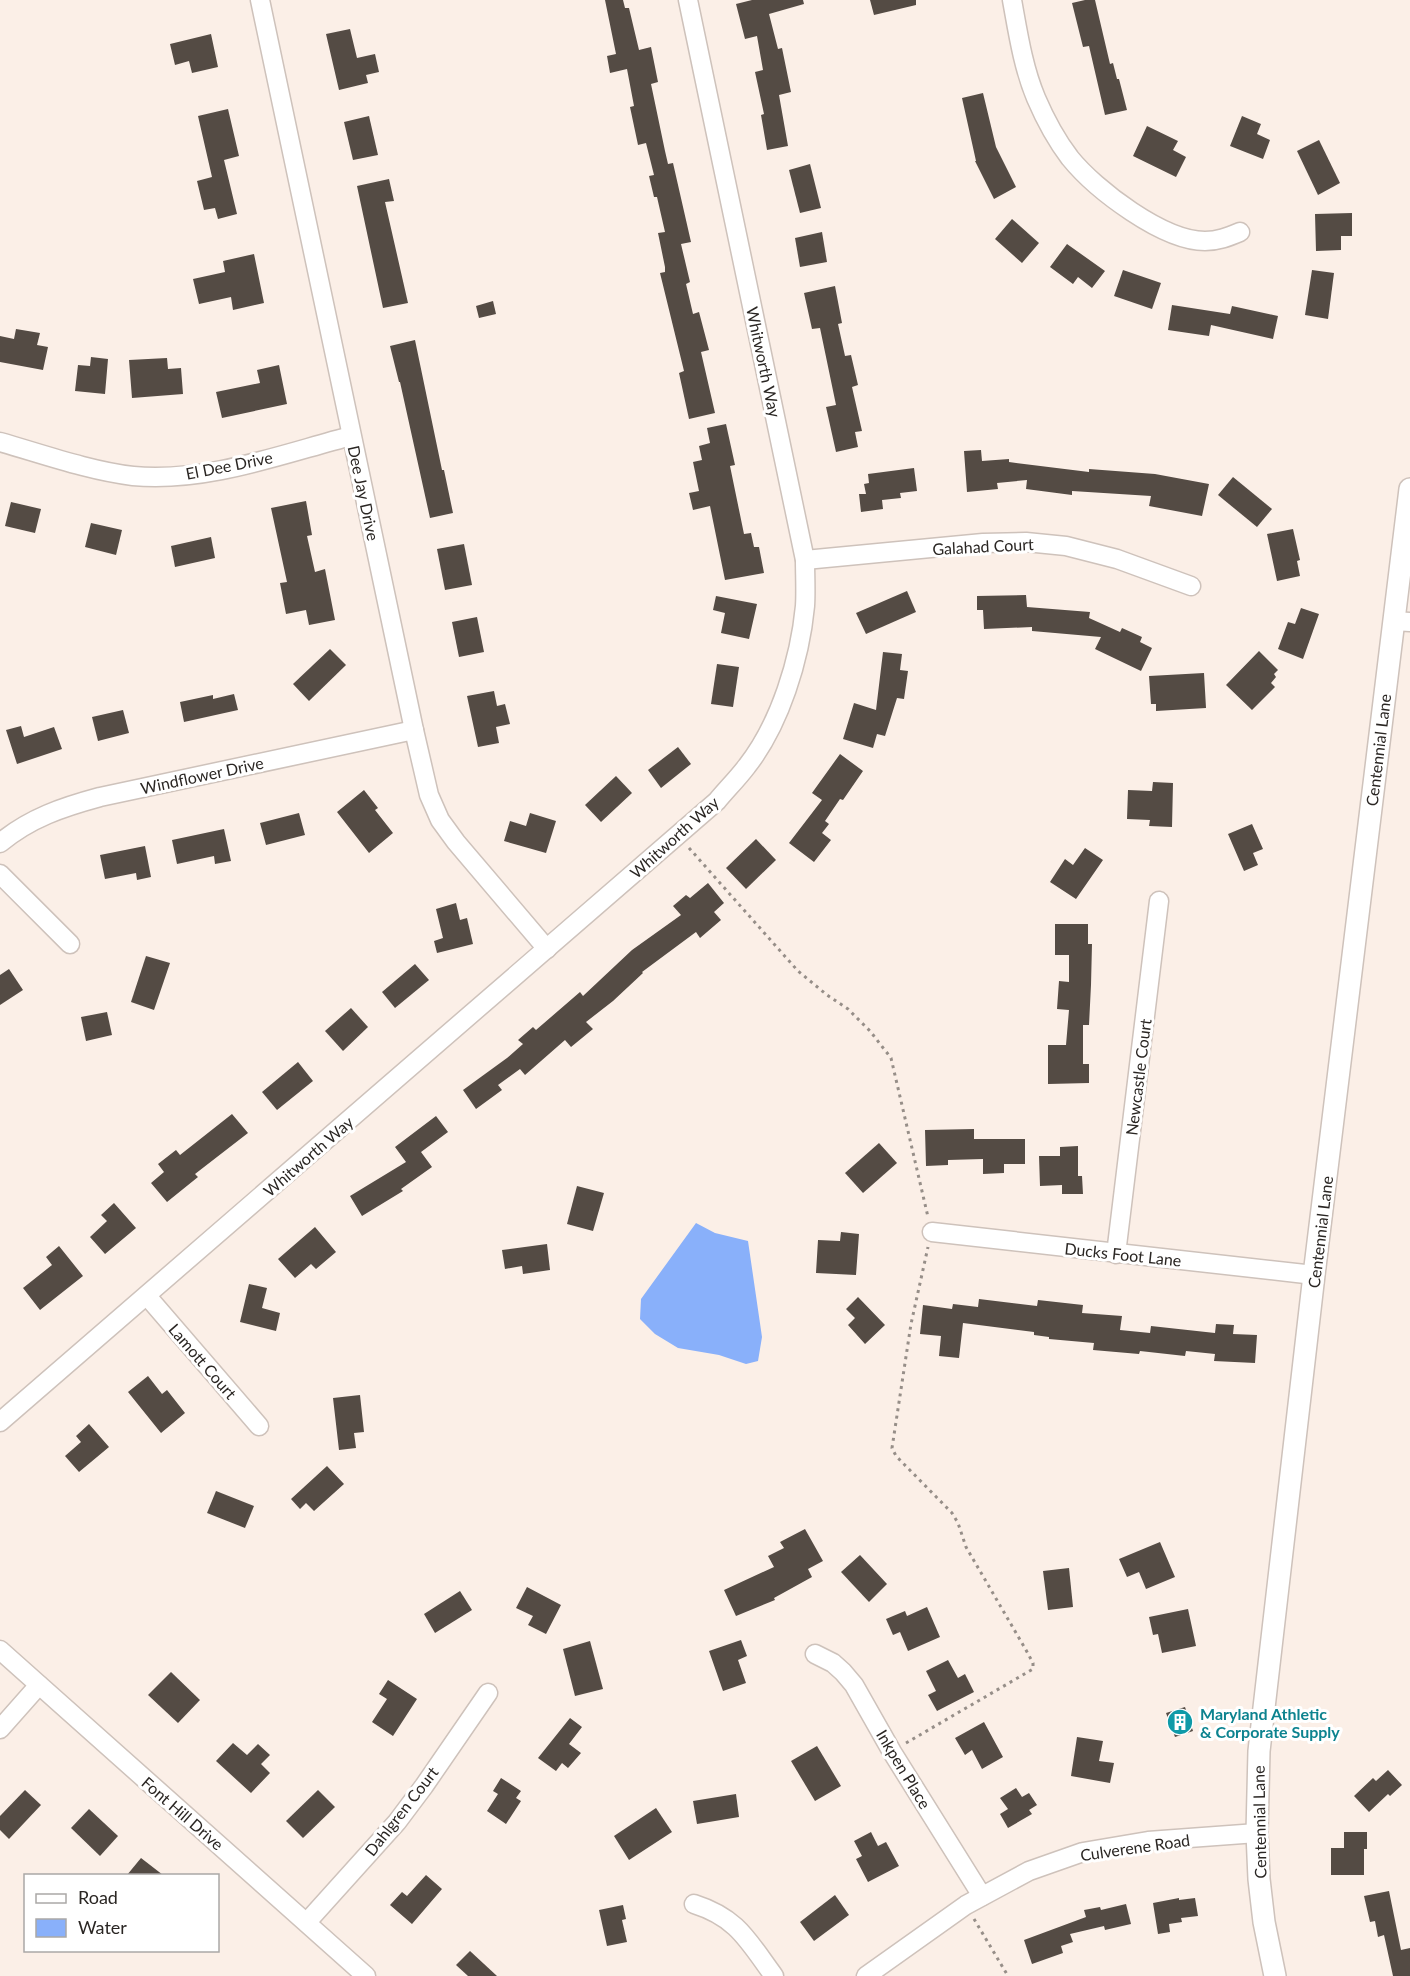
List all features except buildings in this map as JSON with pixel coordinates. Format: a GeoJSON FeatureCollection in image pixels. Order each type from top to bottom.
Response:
{"type":"FeatureCollection","features":[{"type":"Feature","properties":{"kind":"street","name":"Dee Jay Drive"},"geometry":{"type":"LineString","coordinates":[[260,0],[429,795],[440,820],[456,842],[547,949]]}},
{"type":"Feature","properties":{"kind":"street","name":"Whitworth Way"},"geometry":{"type":"LineString","coordinates":[[0,1422],[717,801],[748,765],[771,728],[788,688],[799,647],[805,605],[805,560],[688,0]]}},
{"type":"Feature","properties":{"kind":"street"},"geometry":{"type":"LineString","coordinates":[[1012,0],[1024,63],[1036,98],[1051,128],[1071,159],[1106,193],[1140,217],[1178,236],[1203,241],[1220,240],[1240,232]]}},
{"type":"Feature","properties":{"kind":"street","name":"El Dee Drive"},"geometry":{"type":"LineString","coordinates":[[0,442],[102,470],[133,476],[206,472],[246,464],[351,436]]}},
{"type":"Feature","properties":{"kind":"street","name":"Centennial Lane"},"geometry":{"type":"LineString","coordinates":[[1275,1976],[1264,1922],[1257,1833],[1259,1751],[1314,1275],[1402,621],[1410,489]]}},
{"type":"Feature","properties":{"kind":"street","name":"Galahad Court"},"geometry":{"type":"LineString","coordinates":[[805,560],[983,543],[1026,542],[1066,546],[1117,559],[1191,586]]}},
{"type":"Feature","properties":{"kind":"street","name":"Windflower Drive"},"geometry":{"type":"LineString","coordinates":[[0,843],[36,818],[100,797],[414,730]]}},
{"type":"Feature","properties":{"kind":"street"},"geometry":{"type":"LineString","coordinates":[[0,874],[70,944]]}},
{"type":"Feature","properties":{"kind":"street","name":"Newcastle Court"},"geometry":{"type":"LineString","coordinates":[[1116,1254],[1159,901]]}},
{"type":"Feature","properties":{"kind":"street","name":"Ducks Foot Lane"},"geometry":{"type":"LineString","coordinates":[[932,1232],[1314,1275]]}},
{"type":"Feature","properties":{"kind":"street","name":"Lamott Court"},"geometry":{"type":"LineString","coordinates":[[147,1296],[259,1426]]}},
{"type":"Feature","properties":{"kind":"street","name":"Font Hill Drive"},"geometry":{"type":"LineString","coordinates":[[0,1650],[366,1976]]}},
{"type":"Feature","properties":{"kind":"street","name":"Inkpen Place"},"geometry":{"type":"LineString","coordinates":[[815,1654],[833,1663],[854,1685],[892,1752],[982,1896]]}},
{"type":"Feature","properties":{"kind":"street"},"geometry":{"type":"LineString","coordinates":[[0,1729],[39,1685]]}},
{"type":"Feature","properties":{"kind":"street","name":"Dahlgren Court"},"geometry":{"type":"LineString","coordinates":[[307,1922],[397,1822],[488,1693]]}},
{"type":"Feature","properties":{"kind":"street","name":"Culverene Road"},"geometry":{"type":"LineString","coordinates":[[866,1976],[966,1905],[1029,1871],[1083,1852],[1148,1841],[1257,1833]]}},
{"type":"Feature","properties":{"kind":"street"},"geometry":{"type":"LineString","coordinates":[[694,1904],[713,1910],[728,1919],[742,1933],[774,1976]]}},
{"type":"Feature","properties":{"kind":"path"},"geometry":{"type":"LineString","coordinates":[[678,835],[798,971],[848,1009],[870,1031],[891,1058],[932,1232],[911,1324],[892,1448],[896,1456],[952,1513],[966,1547],[1033,1663],[1033,1669],[892,1752]]}},
{"type":"Feature","properties":{"kind":"path"},"geometry":{"type":"LineString","coordinates":[[966,1905],[1008,1976]]}},
{"type":"Feature","properties":{"kind":"water"},"geometry":{"type":"Polygon","coordinates":[[[696,1223],[715,1233],[748,1241],[762,1337],[758,1361],[746,1364],[719,1355],[678,1348],[655,1334],[640,1319],[641,1299],[696,1223]]]}},
{"type":"Feature","properties":{"kind":"place","name":"Maryland Athletic & Corporate Supply"},"geometry":{"type":"Point","coordinates":[1180,1722]}}]}
